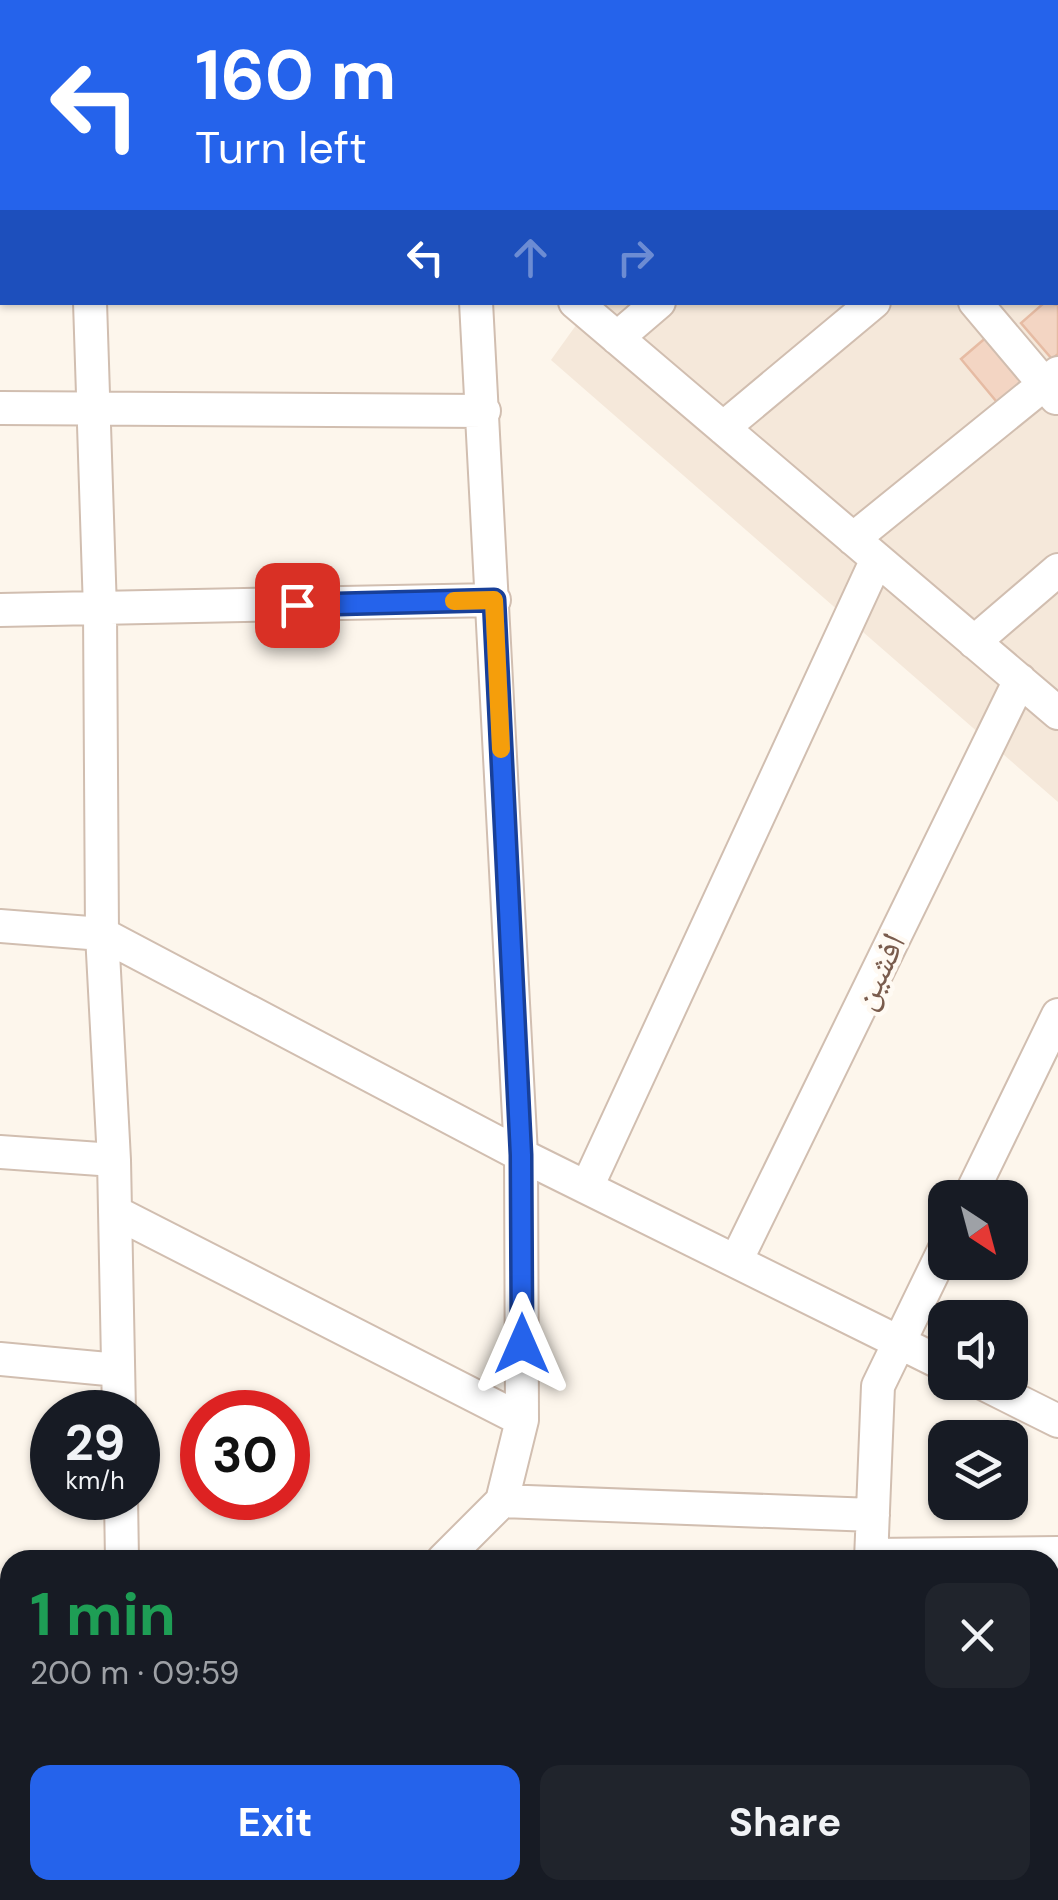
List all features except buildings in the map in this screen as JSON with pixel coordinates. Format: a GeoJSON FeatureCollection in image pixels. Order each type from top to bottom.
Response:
{"type":"FeatureCollection","features":[{"type":"Feature","properties":{"kind":"street"},"geometry":{"type":"LineString","coordinates":[[90,305],[100,610],[102,934],[114,1160],[118,1390]]}},
{"type":"Feature","properties":{"kind":"street"},"geometry":{"type":"LineString","coordinates":[[452,1550],[502,1501],[522,1420],[521,1155],[476,305]]}},
{"type":"Feature","properties":{"kind":"street"},"geometry":{"type":"LineString","coordinates":[[578,305],[1058,713]]}},
{"type":"Feature","properties":{"kind":"street"},"geometry":{"type":"LineString","coordinates":[[617,338],[656,305]]}},
{"type":"Feature","properties":{"kind":"street"},"geometry":{"type":"LineString","coordinates":[[723,428],[870,305]]}},
{"type":"Feature","properties":{"kind":"street"},"geometry":{"type":"LineString","coordinates":[[586,1187],[865,549],[1054,386],[978,305]]}},
{"type":"Feature","properties":{"kind":"street"},"geometry":{"type":"LineString","coordinates":[[0,408],[484,410]]}},
{"type":"Feature","properties":{"kind":"street"},"geometry":{"type":"LineString","coordinates":[[974,642],[1058,570]]}},
{"type":"Feature","properties":{"kind":"street"},"geometry":{"type":"LineString","coordinates":[[0,610],[494,600]]}},
{"type":"Feature","properties":{"kind":"street","name":"افشین"},"geometry":{"type":"LineString","coordinates":[[736,1261],[1020,680]]}},
{"type":"Feature","properties":{"kind":"street"},"geometry":{"type":"LineString","coordinates":[[0,926],[102,934],[521,1155],[928,1356]]}},
{"type":"Feature","properties":{"kind":"street"},"geometry":{"type":"LineString","coordinates":[[978,1180],[1058,1015]]}},
{"type":"Feature","properties":{"kind":"street"},"geometry":{"type":"LineString","coordinates":[[0,1152],[114,1160]]}},
{"type":"Feature","properties":{"kind":"street"},"geometry":{"type":"LineString","coordinates":[[115,1212],[522,1420]]}},
{"type":"Feature","properties":{"kind":"street"},"geometry":{"type":"LineString","coordinates":[[872,1550],[878,1386],[929,1280]]}},
{"type":"Feature","properties":{"kind":"street"},"geometry":{"type":"LineString","coordinates":[[0,1360],[118,1370]]}},
{"type":"Feature","properties":{"kind":"street"},"geometry":{"type":"LineString","coordinates":[[1016,1400],[1058,1421]]}},
{"type":"Feature","properties":{"kind":"street"},"geometry":{"type":"LineString","coordinates":[[502,1501],[873,1515]]}},
{"type":"Feature","properties":{"kind":"street"},"geometry":{"type":"LineString","coordinates":[[121,1520],[122,1550]]}},
{"type":"Feature","properties":{"kind":"shaded area"},"geometry":{"type":"Polygon","coordinates":[[[591,305],[1058,305],[1058,802],[551,360],[591,305]]]}},
{"type":"Feature","properties":{"kind":"slow traffic"},"geometry":{"type":"LineString","coordinates":[[454,601],[494,600],[501,749]]}},
{"type":"Feature","properties":{"kind":"route"},"geometry":{"type":"LineString","coordinates":[[297,605],[494,600],[521,1155],[522,1344]]}}]}
